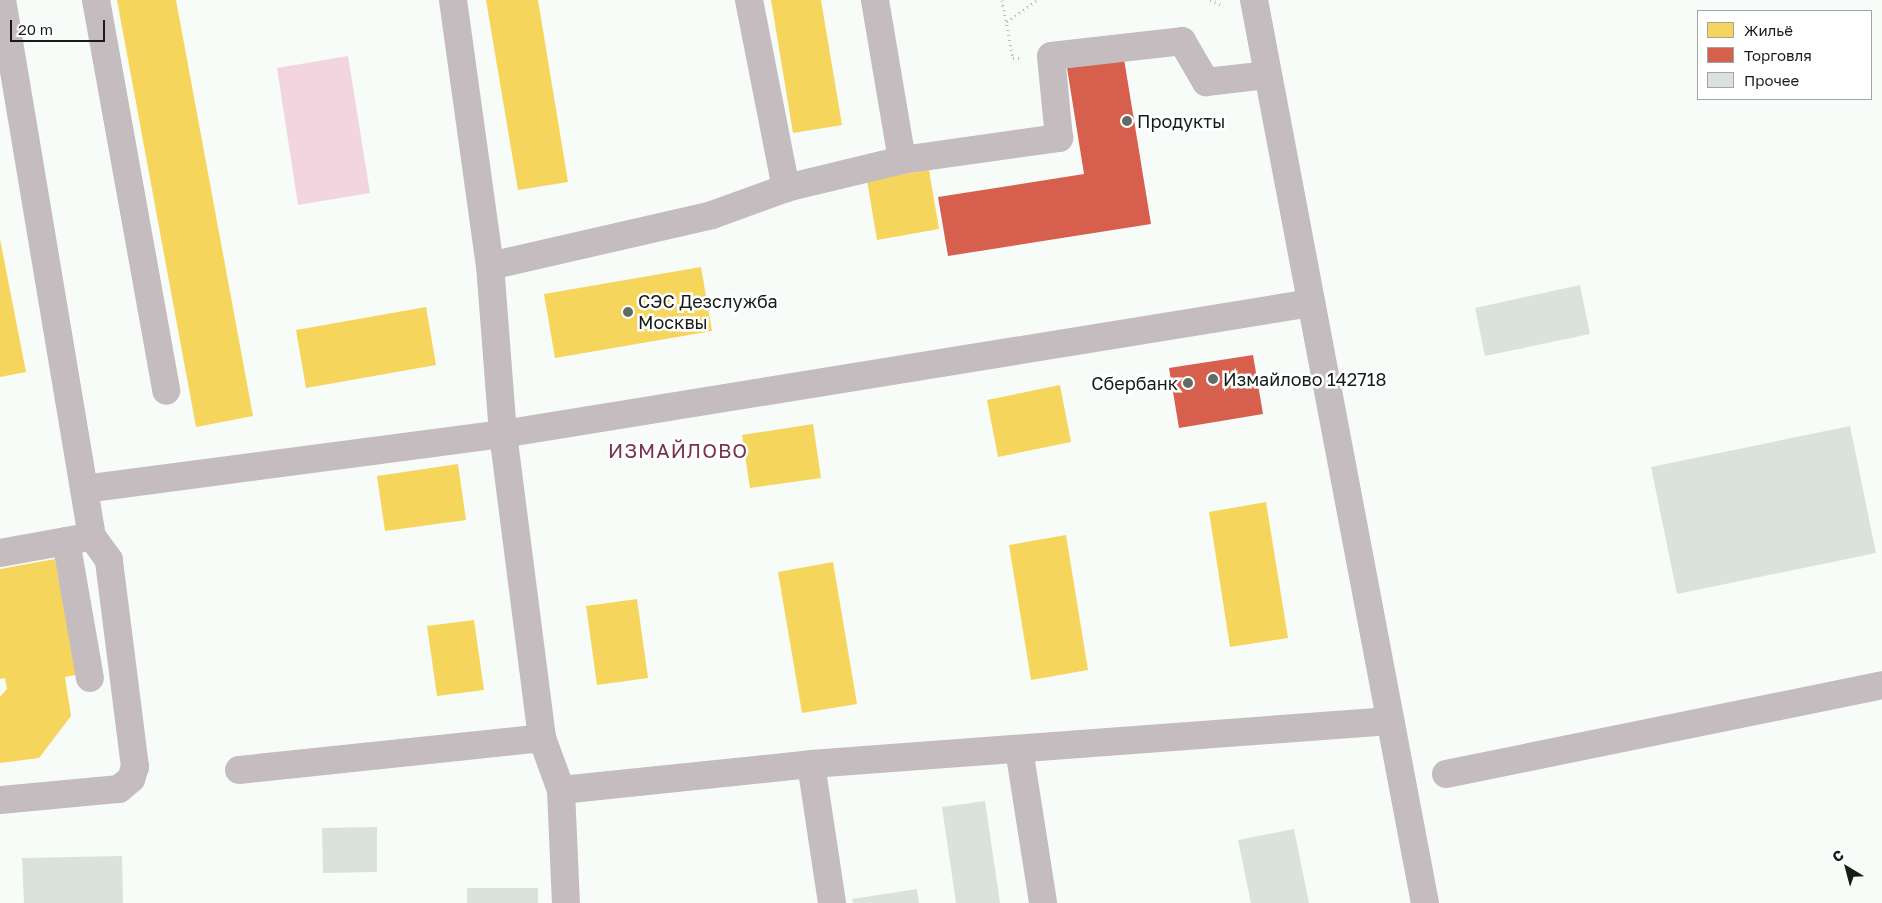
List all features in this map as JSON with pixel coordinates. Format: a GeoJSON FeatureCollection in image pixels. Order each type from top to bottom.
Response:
{"type":"FeatureCollection","features":[{"type":"Feature","properties":{"kind":"street"},"geometry":{"type":"LineString","coordinates":[[0,800],[119,789],[131,779],[135,767],[109,560],[92,537],[2,0]]}},
{"type":"Feature","properties":{"kind":"street"},"geometry":{"type":"LineString","coordinates":[[96,0],[166,391]]}},
{"type":"Feature","properties":{"kind":"street"},"geometry":{"type":"LineString","coordinates":[[453,0],[490,266],[503,434],[542,738],[561,790],[566,903]]}},
{"type":"Feature","properties":{"kind":"street"},"geometry":{"type":"LineString","coordinates":[[749,0],[786,188]]}},
{"type":"Feature","properties":{"kind":"street"},"geometry":{"type":"LineString","coordinates":[[875,0],[902,160]]}},
{"type":"Feature","properties":{"kind":"street"},"geometry":{"type":"LineString","coordinates":[[1254,0],[1425,903]]}},
{"type":"Feature","properties":{"kind":"street"},"geometry":{"type":"LineString","coordinates":[[490,266],[712,215],[786,188],[902,160],[1059,138],[1051,56],[1182,41],[1206,82],[1267,75]]}},
{"type":"Feature","properties":{"kind":"street"},"geometry":{"type":"LineString","coordinates":[[84,489],[503,434],[1310,303]]}},
{"type":"Feature","properties":{"kind":"street"},"geometry":{"type":"LineString","coordinates":[[0,553],[92,537]]}},
{"type":"Feature","properties":{"kind":"street"},"geometry":{"type":"LineString","coordinates":[[66,541],[90,678]]}},
{"type":"Feature","properties":{"kind":"street"},"geometry":{"type":"LineString","coordinates":[[1446,774],[1882,685]]}},
{"type":"Feature","properties":{"kind":"street"},"geometry":{"type":"LineString","coordinates":[[561,790],[812,764],[1390,721]]}},
{"type":"Feature","properties":{"kind":"street"},"geometry":{"type":"LineString","coordinates":[[239,770],[542,738]]}},
{"type":"Feature","properties":{"kind":"street"},"geometry":{"type":"LineString","coordinates":[[1019,749],[1043,903]]}},
{"type":"Feature","properties":{"kind":"street"},"geometry":{"type":"LineString","coordinates":[[812,764],[832,903]]}},
{"type":"Feature","properties":{"kind":"path"},"geometry":{"type":"LineString","coordinates":[[1002,0],[1013,58],[1051,56]]}},
{"type":"Feature","properties":{"kind":"path"},"geometry":{"type":"LineString","coordinates":[[1007,22],[1037,0]]}},
{"type":"Feature","properties":{"kind":"shaded area"},"geometry":{"type":"Polygon","coordinates":[[[348,56],[370,193],[298,205],[277,68],[348,56]]]}},
{"type":"Feature","properties":{"kind":"building: Жильё"},"geometry":{"type":"Polygon","coordinates":[[[117,0],[176,0],[253,416],[196,427],[117,0]]]}},
{"type":"Feature","properties":{"kind":"building: Жильё"},"geometry":{"type":"Polygon","coordinates":[[[486,0],[538,0],[568,182],[518,190],[486,0]]]}},
{"type":"Feature","properties":{"kind":"building: Жильё"},"geometry":{"type":"Polygon","coordinates":[[[771,0],[821,0],[842,125],[793,133],[771,0]]]}},
{"type":"Feature","properties":{"kind":"building: Жильё"},"geometry":{"type":"Polygon","coordinates":[[[929,170],[939,229],[877,240],[867,180],[929,170]]]}},
{"type":"Feature","properties":{"kind":"building: Жильё"},"geometry":{"type":"Polygon","coordinates":[[[0,239],[26,372],[0,377],[0,239]]]}},
{"type":"Feature","properties":{"kind":"building: Жильё"},"geometry":{"type":"Polygon","coordinates":[[[701,267],[712,331],[555,358],[544,294],[701,267]]]}},
{"type":"Feature","properties":{"kind":"building: Жильё"},"geometry":{"type":"Polygon","coordinates":[[[426,307],[436,365],[306,388],[296,330],[426,307]]]}},
{"type":"Feature","properties":{"kind":"building: Жильё"},"geometry":{"type":"Polygon","coordinates":[[[1060,385],[1071,442],[998,457],[987,400],[1060,385]]]}},
{"type":"Feature","properties":{"kind":"building: Жильё"},"geometry":{"type":"Polygon","coordinates":[[[813,424],[821,478],[750,488],[742,435],[813,424]]]}},
{"type":"Feature","properties":{"kind":"building: Жильё"},"geometry":{"type":"Polygon","coordinates":[[[458,464],[466,520],[385,531],[377,476],[458,464]]]}},
{"type":"Feature","properties":{"kind":"building: Жильё"},"geometry":{"type":"Polygon","coordinates":[[[1266,502],[1288,638],[1230,647],[1209,512],[1266,502]]]}},
{"type":"Feature","properties":{"kind":"building: Жильё"},"geometry":{"type":"Polygon","coordinates":[[[1066,535],[1088,670],[1031,680],[1009,545],[1066,535]]]}},
{"type":"Feature","properties":{"kind":"building: Жильё"},"geometry":{"type":"Polygon","coordinates":[[[55,559],[76,675],[65,677],[71,716],[39,758],[0,763],[0,697],[7,689],[5,678],[0,679],[0,569],[55,559]]]}},
{"type":"Feature","properties":{"kind":"building: Жильё"},"geometry":{"type":"Polygon","coordinates":[[[833,562],[857,704],[802,713],[778,572],[833,562]]]}},
{"type":"Feature","properties":{"kind":"building: Жильё"},"geometry":{"type":"Polygon","coordinates":[[[637,599],[648,678],[597,685],[586,606],[637,599]]]}},
{"type":"Feature","properties":{"kind":"building: Жильё"},"geometry":{"type":"Polygon","coordinates":[[[474,620],[484,690],[437,696],[427,626],[474,620]]]}},
{"type":"Feature","properties":{"kind":"building: Торговля"},"geometry":{"type":"Polygon","coordinates":[[[1124,59],[1151,224],[948,256],[938,197],[1084,174],[1067,68],[1124,59]]]}},
{"type":"Feature","properties":{"kind":"building: Торговля"},"geometry":{"type":"Polygon","coordinates":[[[1253,355],[1263,414],[1179,428],[1169,368],[1253,355]]]}},
{"type":"Feature","properties":{"kind":"building: Прочее"},"geometry":{"type":"Polygon","coordinates":[[[1580,285],[1590,334],[1485,356],[1475,308],[1580,285]]]}},
{"type":"Feature","properties":{"kind":"building: Прочее"},"geometry":{"type":"Polygon","coordinates":[[[1850,426],[1876,553],[1677,594],[1651,467],[1850,426]]]}},
{"type":"Feature","properties":{"kind":"building: Прочее"},"geometry":{"type":"Polygon","coordinates":[[[985,801],[1000,903],[956,903],[942,807],[985,801]]]}},
{"type":"Feature","properties":{"kind":"building: Прочее"},"geometry":{"type":"Polygon","coordinates":[[[377,827],[377,872],[323,873],[322,828],[377,827]]]}},
{"type":"Feature","properties":{"kind":"building: Прочее"},"geometry":{"type":"Polygon","coordinates":[[[1294,829],[1309,903],[1251,903],[1238,840],[1294,829]]]}},
{"type":"Feature","properties":{"kind":"building: Прочее"},"geometry":{"type":"Polygon","coordinates":[[[122,856],[123,903],[24,903],[22,858],[122,856]]]}},
{"type":"Feature","properties":{"kind":"building: Прочее"},"geometry":{"type":"Polygon","coordinates":[[[467,888],[538,888],[538,903],[467,903],[467,888]]]}},
{"type":"Feature","properties":{"kind":"building: Прочее"},"geometry":{"type":"Polygon","coordinates":[[[917,889],[919,903],[853,903],[852,899],[917,889]]]}},
{"type":"Feature","properties":{"kind":"place","name":"Продукты"},"geometry":{"type":"Point","coordinates":[1127,121]}},
{"type":"Feature","properties":{"kind":"place","name":"СЭС Дезслужба Москвы"},"geometry":{"type":"Point","coordinates":[628,312]}},
{"type":"Feature","properties":{"kind":"place","name":"Измайлово 142718"},"geometry":{"type":"Point","coordinates":[1213,379]}},
{"type":"Feature","properties":{"kind":"place","name":"Сбербанк"},"geometry":{"type":"Point","coordinates":[1188,383]}},
{"type":"Feature","properties":{"kind":"district","name":"ИЗМАЙЛОВО"},"geometry":{"type":"Point","coordinates":[678,450]}}]}
